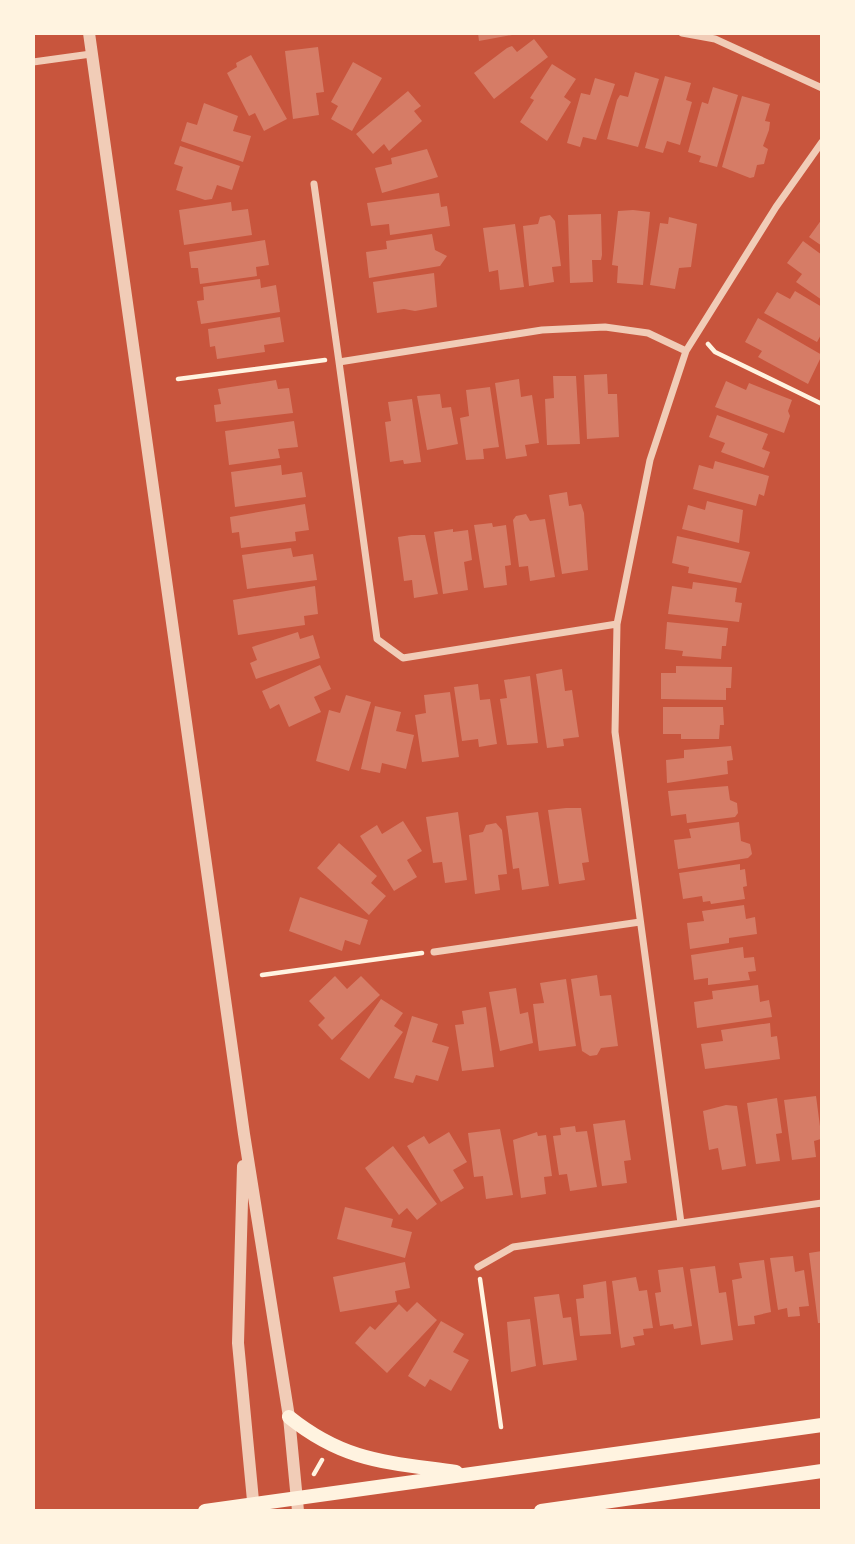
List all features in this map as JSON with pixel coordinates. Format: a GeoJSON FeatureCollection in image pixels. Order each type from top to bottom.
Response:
{"type":"FeatureCollection","features":[{"type":"Feature","properties":{"kind":"main road"},"geometry":{"type":"LineString","coordinates":[[289,1417],[330,1446],[366,1459],[471,1474]]}},
{"type":"Feature","properties":{"kind":"main road"},"geometry":{"type":"LineString","coordinates":[[205,1511],[297,1505],[471,1474],[822,1425]]}},
{"type":"Feature","properties":{"kind":"main road"},"geometry":{"type":"LineString","coordinates":[[541,1511],[822,1471]]}},
{"type":"Feature","properties":{"kind":"street"},"geometry":{"type":"LineString","coordinates":[[89,33],[244,1134],[289,1417],[297,1505]]}},
{"type":"Feature","properties":{"kind":"street"},"geometry":{"type":"LineString","coordinates":[[681,33],[716,39],[822,88]]}},
{"type":"Feature","properties":{"kind":"street"},"geometry":{"type":"LineString","coordinates":[[33,62],[92,54]]}},
{"type":"Feature","properties":{"kind":"street"},"geometry":{"type":"LineString","coordinates":[[681,1223],[615,732],[617,624],[650,460],[687,351],[776,207],[822,142]]}},
{"type":"Feature","properties":{"kind":"street"},"geometry":{"type":"LineString","coordinates":[[314,184],[377,639],[403,658],[617,624]]}},
{"type":"Feature","properties":{"kind":"street"},"geometry":{"type":"LineString","coordinates":[[340,362],[542,330],[605,327],[648,333],[687,351]]}},
{"type":"Feature","properties":{"kind":"street"},"geometry":{"type":"LineString","coordinates":[[433,952],[640,922]]}},
{"type":"Feature","properties":{"kind":"street"},"geometry":{"type":"LineString","coordinates":[[244,1134],[238,1343],[253,1507]]}},
{"type":"Feature","properties":{"kind":"street"},"geometry":{"type":"LineString","coordinates":[[478,1267],[513,1247],[822,1203]]}},
{"type":"Feature","properties":{"kind":"path"},"geometry":{"type":"LineString","coordinates":[[698,333],[715,352],[822,404]]}},
{"type":"Feature","properties":{"kind":"path"},"geometry":{"type":"LineString","coordinates":[[178,379],[319,359],[340,362]]}},
{"type":"Feature","properties":{"kind":"path"},"geometry":{"type":"LineString","coordinates":[[262,975],[433,952]]}},
{"type":"Feature","properties":{"kind":"path"},"geometry":{"type":"LineString","coordinates":[[478,1267],[501,1427]]}},
{"type":"Feature","properties":{"kind":"path"},"geometry":{"type":"LineString","coordinates":[[314,1474],[323,1459]]}},
{"type":"Feature","properties":{"kind":"building"},"geometry":{"type":"Polygon","coordinates":[[[478,33],[512,33],[512,35],[479,41],[478,33]]]}},
{"type":"Feature","properties":{"kind":"building"},"geometry":{"type":"Polygon","coordinates":[[[534,39],[548,57],[494,99],[474,73],[507,48],[512,46],[517,52],[534,39]]]}},
{"type":"Feature","properties":{"kind":"building"},"geometry":{"type":"Polygon","coordinates":[[[318,47],[324,92],[316,93],[319,115],[293,119],[285,51],[318,47]]]}},
{"type":"Feature","properties":{"kind":"building"},"geometry":{"type":"Polygon","coordinates":[[[251,55],[287,119],[264,131],[255,113],[249,116],[227,73],[237,67],[236,63],[251,55]]]}},
{"type":"Feature","properties":{"kind":"building"},"geometry":{"type":"Polygon","coordinates":[[[353,62],[382,78],[352,131],[331,119],[338,106],[331,102],[353,62]]]}},
{"type":"Feature","properties":{"kind":"building"},"geometry":{"type":"Polygon","coordinates":[[[552,64],[576,79],[564,97],[571,102],[547,141],[520,122],[534,100],[530,98],[552,64]]]}},
{"type":"Feature","properties":{"kind":"building"},"geometry":{"type":"Polygon","coordinates":[[[635,72],[659,79],[638,147],[607,139],[617,100],[620,95],[628,97],[635,72]]]}},
{"type":"Feature","properties":{"kind":"building"},"geometry":{"type":"Polygon","coordinates":[[[665,76],[691,83],[686,100],[692,102],[680,145],[667,141],[663,153],[645,148],[665,76]]]}},
{"type":"Feature","properties":{"kind":"building"},"geometry":{"type":"Polygon","coordinates":[[[595,78],[615,84],[596,140],[583,137],[580,147],[567,143],[581,93],[590,95],[595,78]]]}},
{"type":"Feature","properties":{"kind":"building"},"geometry":{"type":"Polygon","coordinates":[[[713,87],[738,95],[717,167],[699,162],[701,156],[688,152],[702,102],[708,104],[713,87]]]}},
{"type":"Feature","properties":{"kind":"building"},"geometry":{"type":"Polygon","coordinates":[[[408,91],[421,106],[414,111],[422,121],[389,151],[384,144],[373,154],[356,134],[408,91]]]}},
{"type":"Feature","properties":{"kind":"building"},"geometry":{"type":"Polygon","coordinates":[[[742,96],[770,104],[765,121],[770,122],[763,146],[768,149],[764,164],[757,165],[754,177],[750,178],[722,167],[742,96]]]}},
{"type":"Feature","properties":{"kind":"building"},"geometry":{"type":"Polygon","coordinates":[[[204,103],[238,116],[233,131],[251,136],[243,162],[181,141],[187,122],[197,125],[204,103]]]}},
{"type":"Feature","properties":{"kind":"building"},"geometry":{"type":"Polygon","coordinates":[[[180,146],[240,166],[232,190],[217,185],[212,199],[205,200],[176,190],[183,167],[174,164],[180,146]]]}},
{"type":"Feature","properties":{"kind":"building"},"geometry":{"type":"Polygon","coordinates":[[[427,149],[438,177],[382,193],[375,168],[392,164],[391,158],[427,149]]]}},
{"type":"Feature","properties":{"kind":"building"},"geometry":{"type":"Polygon","coordinates":[[[439,193],[441,207],[447,206],[450,226],[390,235],[389,224],[371,226],[367,203],[439,193]]]}},
{"type":"Feature","properties":{"kind":"building"},"geometry":{"type":"Polygon","coordinates":[[[231,202],[232,211],[248,209],[252,235],[184,245],[179,210],[231,202]]]}},
{"type":"Feature","properties":{"kind":"building"},"geometry":{"type":"Polygon","coordinates":[[[618,211],[650,212],[643,285],[617,283],[618,266],[612,265],[618,211]]]}},
{"type":"Feature","properties":{"kind":"building"},"geometry":{"type":"Polygon","coordinates":[[[601,214],[602,255],[601,260],[592,260],[593,282],[570,283],[568,215],[601,214]]]}},
{"type":"Feature","properties":{"kind":"building"},"geometry":{"type":"Polygon","coordinates":[[[550,215],[555,221],[561,266],[552,267],[554,282],[529,286],[523,226],[538,224],[540,217],[550,215]]]}},
{"type":"Feature","properties":{"kind":"building"},"geometry":{"type":"Polygon","coordinates":[[[669,217],[697,224],[691,267],[679,268],[675,289],[650,285],[660,223],[668,224],[669,217]]]}},
{"type":"Feature","properties":{"kind":"building"},"geometry":{"type":"Polygon","coordinates":[[[822,219],[822,246],[809,237],[822,219]]]}},
{"type":"Feature","properties":{"kind":"building"},"geometry":{"type":"Polygon","coordinates":[[[515,224],[524,287],[500,290],[498,270],[489,272],[483,228],[515,224]]]}},
{"type":"Feature","properties":{"kind":"building"},"geometry":{"type":"Polygon","coordinates":[[[432,234],[435,250],[447,256],[440,266],[369,278],[366,252],[387,249],[386,241],[432,234]]]}},
{"type":"Feature","properties":{"kind":"building"},"geometry":{"type":"Polygon","coordinates":[[[265,240],[269,265],[256,267],[257,276],[200,284],[198,268],[191,268],[189,252],[265,240]]]}},
{"type":"Feature","properties":{"kind":"building"},"geometry":{"type":"Polygon","coordinates":[[[803,241],[822,255],[822,300],[796,282],[802,274],[787,263],[803,241]]]}},
{"type":"Feature","properties":{"kind":"building"},"geometry":{"type":"Polygon","coordinates":[[[434,273],[437,307],[377,313],[373,282],[434,273]]]}},
{"type":"Feature","properties":{"kind":"building"},"geometry":{"type":"Polygon","coordinates":[[[260,279],[261,288],[276,285],[280,312],[201,324],[197,301],[204,300],[203,287],[260,279]]]}},
{"type":"Feature","properties":{"kind":"building"},"geometry":{"type":"Polygon","coordinates":[[[795,291],[822,307],[822,333],[817,342],[764,313],[777,292],[790,299],[795,291]]]}},
{"type":"Feature","properties":{"kind":"building"},"geometry":{"type":"Polygon","coordinates":[[[280,317],[284,342],[264,345],[265,352],[217,359],[215,346],[210,347],[208,329],[280,317]]]}},
{"type":"Feature","properties":{"kind":"building"},"geometry":{"type":"Polygon","coordinates":[[[758,318],[822,355],[808,384],[758,357],[762,351],[745,342],[758,318]]]}},
{"type":"Feature","properties":{"kind":"building"},"geometry":{"type":"Polygon","coordinates":[[[607,374],[608,394],[617,394],[619,437],[587,439],[584,375],[607,374]]]}},
{"type":"Feature","properties":{"kind":"building"},"geometry":{"type":"Polygon","coordinates":[[[553,376],[576,376],[580,444],[547,445],[545,399],[554,398],[553,376]]]}},
{"type":"Feature","properties":{"kind":"building"},"geometry":{"type":"Polygon","coordinates":[[[519,379],[521,397],[532,395],[539,443],[525,445],[527,456],[506,459],[495,383],[519,379]]]}},
{"type":"Feature","properties":{"kind":"building"},"geometry":{"type":"Polygon","coordinates":[[[276,380],[278,389],[289,388],[293,413],[216,422],[214,405],[221,404],[218,389],[276,380]]]}},
{"type":"Feature","properties":{"kind":"building"},"geometry":{"type":"Polygon","coordinates":[[[726,381],[746,390],[749,383],[792,400],[784,433],[715,407],[726,381]]]}},
{"type":"Feature","properties":{"kind":"building"},"geometry":{"type":"Polygon","coordinates":[[[490,387],[499,447],[483,449],[484,459],[466,460],[460,418],[469,416],[466,390],[490,387]]]}},
{"type":"Feature","properties":{"kind":"building"},"geometry":{"type":"Polygon","coordinates":[[[440,394],[442,408],[451,407],[458,444],[427,450],[417,396],[440,394]]]}},
{"type":"Feature","properties":{"kind":"building"},"geometry":{"type":"Polygon","coordinates":[[[412,399],[421,462],[390,462],[385,422],[391,421],[388,402],[412,399]]]}},
{"type":"Feature","properties":{"kind":"building"},"geometry":{"type":"Polygon","coordinates":[[[717,415],[768,434],[762,449],[770,452],[764,468],[721,452],[725,443],[709,437],[717,415]]]}},
{"type":"Feature","properties":{"kind":"building"},"geometry":{"type":"Polygon","coordinates":[[[294,421],[298,447],[278,449],[280,458],[229,465],[225,431],[294,421]]]}},
{"type":"Feature","properties":{"kind":"building"},"geometry":{"type":"Polygon","coordinates":[[[715,461],[769,476],[764,496],[759,494],[756,506],[693,489],[699,465],[713,469],[715,461]]]}},
{"type":"Feature","properties":{"kind":"building"},"geometry":{"type":"Polygon","coordinates":[[[281,465],[282,475],[302,472],[306,497],[235,507],[231,472],[281,465]]]}},
{"type":"Feature","properties":{"kind":"building"},"geometry":{"type":"Polygon","coordinates":[[[567,492],[569,506],[581,504],[584,513],[588,570],[562,574],[549,495],[567,492]]]}},
{"type":"Feature","properties":{"kind":"building"},"geometry":{"type":"Polygon","coordinates":[[[707,501],[743,510],[739,543],[682,529],[688,505],[705,510],[707,501]]]}},
{"type":"Feature","properties":{"kind":"building"},"geometry":{"type":"Polygon","coordinates":[[[305,504],[309,530],[295,532],[296,541],[241,548],[239,532],[232,533],[230,517],[305,504]]]}},
{"type":"Feature","properties":{"kind":"building"},"geometry":{"type":"Polygon","coordinates":[[[526,514],[530,521],[545,519],[555,577],[530,581],[528,566],[519,567],[513,520],[516,516],[526,514]]]}},
{"type":"Feature","properties":{"kind":"building"},"geometry":{"type":"Polygon","coordinates":[[[492,523],[493,527],[506,525],[511,565],[505,566],[507,585],[484,588],[474,525],[492,523]]]}},
{"type":"Feature","properties":{"kind":"building"},"geometry":{"type":"Polygon","coordinates":[[[453,529],[453,532],[468,530],[472,560],[464,562],[468,590],[443,594],[434,532],[453,529]]]}},
{"type":"Feature","properties":{"kind":"building"},"geometry":{"type":"Polygon","coordinates":[[[425,535],[438,594],[414,598],[412,580],[404,581],[398,537],[425,535]]]}},
{"type":"Feature","properties":{"kind":"building"},"geometry":{"type":"Polygon","coordinates":[[[677,536],[750,552],[741,583],[688,573],[689,567],[672,563],[677,536]]]}},
{"type":"Feature","properties":{"kind":"building"},"geometry":{"type":"Polygon","coordinates":[[[291,548],[293,557],[313,554],[317,580],[247,589],[242,555],[291,548]]]}},
{"type":"Feature","properties":{"kind":"building"},"geometry":{"type":"Polygon","coordinates":[[[693,582],[737,588],[735,602],[742,603],[739,622],[668,614],[672,586],[692,589],[693,582]]]}},
{"type":"Feature","properties":{"kind":"building"},"geometry":{"type":"Polygon","coordinates":[[[315,586],[318,614],[304,616],[305,625],[238,635],[233,600],[315,586]]]}},
{"type":"Feature","properties":{"kind":"building"},"geometry":{"type":"Polygon","coordinates":[[[667,622],[728,628],[721,659],[682,656],[683,651],[665,649],[667,622]]]}},
{"type":"Feature","properties":{"kind":"building"},"geometry":{"type":"Polygon","coordinates":[[[298,632],[300,639],[313,635],[320,658],[256,679],[250,663],[257,660],[252,647],[298,632]]]}},
{"type":"Feature","properties":{"kind":"building"},"geometry":{"type":"Polygon","coordinates":[[[320,665],[331,689],[314,697],[321,712],[289,727],[279,704],[270,709],[262,691],[320,665]]]}},
{"type":"Feature","properties":{"kind":"building"},"geometry":{"type":"Polygon","coordinates":[[[676,666],[732,667],[731,688],[726,688],[726,700],[661,699],[661,673],[676,673],[676,666]]]}},
{"type":"Feature","properties":{"kind":"building"},"geometry":{"type":"Polygon","coordinates":[[[562,669],[565,691],[572,690],[579,737],[563,739],[564,746],[547,748],[536,674],[562,669]]]}},
{"type":"Feature","properties":{"kind":"building"},"geometry":{"type":"Polygon","coordinates":[[[530,676],[538,743],[507,745],[500,699],[507,698],[504,680],[530,676]]]}},
{"type":"Feature","properties":{"kind":"building"},"geometry":{"type":"Polygon","coordinates":[[[478,684],[480,700],[490,699],[497,744],[479,747],[478,739],[462,741],[454,687],[478,684]]]}},
{"type":"Feature","properties":{"kind":"building"},"geometry":{"type":"Polygon","coordinates":[[[450,692],[459,757],[422,762],[415,715],[426,713],[424,695],[450,692]]]}},
{"type":"Feature","properties":{"kind":"building"},"geometry":{"type":"Polygon","coordinates":[[[346,695],[371,702],[349,771],[316,761],[329,710],[340,713],[346,695]]]}},
{"type":"Feature","properties":{"kind":"building"},"geometry":{"type":"Polygon","coordinates":[[[375,706],[401,712],[396,731],[414,735],[406,769],[382,763],[380,773],[361,769],[375,706]]]}},
{"type":"Feature","properties":{"kind":"building"},"geometry":{"type":"Polygon","coordinates":[[[663,707],[723,707],[724,725],[720,725],[719,739],[681,739],[681,734],[663,734],[663,707]]]}},
{"type":"Feature","properties":{"kind":"building"},"geometry":{"type":"Polygon","coordinates":[[[731,746],[733,760],[727,761],[728,774],[667,783],[666,760],[684,758],[684,750],[731,746]]]}},
{"type":"Feature","properties":{"kind":"building"},"geometry":{"type":"Polygon","coordinates":[[[728,786],[730,800],[737,803],[738,813],[735,817],[687,823],[686,814],[671,816],[668,791],[728,786]]]}},
{"type":"Feature","properties":{"kind":"building"},"geometry":{"type":"Polygon","coordinates":[[[581,808],[589,862],[582,863],[585,880],[559,884],[548,810],[581,808]]]}},
{"type":"Feature","properties":{"kind":"building"},"geometry":{"type":"Polygon","coordinates":[[[458,812],[467,880],[445,883],[442,862],[433,863],[426,817],[458,812]]]}},
{"type":"Feature","properties":{"kind":"building"},"geometry":{"type":"Polygon","coordinates":[[[538,812],[549,886],[522,890],[519,868],[513,869],[506,816],[538,812]]]}},
{"type":"Feature","properties":{"kind":"building"},"geometry":{"type":"Polygon","coordinates":[[[403,821],[422,851],[407,860],[417,877],[394,891],[360,836],[377,825],[382,834],[403,821]]]}},
{"type":"Feature","properties":{"kind":"building"},"geometry":{"type":"Polygon","coordinates":[[[739,822],[741,841],[750,844],[752,854],[748,858],[678,869],[674,840],[691,838],[689,829],[739,822]]]}},
{"type":"Feature","properties":{"kind":"building"},"geometry":{"type":"Polygon","coordinates":[[[496,823],[502,830],[507,874],[498,875],[500,890],[475,894],[469,835],[483,832],[486,825],[496,823]]]}},
{"type":"Feature","properties":{"kind":"building"},"geometry":{"type":"Polygon","coordinates":[[[339,843],[377,876],[371,883],[386,896],[369,915],[317,868],[339,843]]]}},
{"type":"Feature","properties":{"kind":"building"},"geometry":{"type":"Polygon","coordinates":[[[740,864],[740,870],[745,869],[745,899],[711,904],[710,901],[703,902],[702,896],[683,899],[679,873],[740,864]]]}},
{"type":"Feature","properties":{"kind":"building"},"geometry":{"type":"Polygon","coordinates":[[[300,897],[368,920],[360,945],[345,940],[342,951],[289,931],[300,897]]]}},
{"type":"Feature","properties":{"kind":"building"},"geometry":{"type":"Polygon","coordinates":[[[744,905],[746,919],[755,917],[757,934],[729,938],[729,943],[690,949],[687,923],[704,921],[702,911],[744,905]]]}},
{"type":"Feature","properties":{"kind":"building"},"geometry":{"type":"Polygon","coordinates":[[[743,947],[744,958],[754,957],[756,971],[748,972],[750,980],[708,985],[708,978],[694,980],[691,955],[743,947]]]}},
{"type":"Feature","properties":{"kind":"building"},"geometry":{"type":"Polygon","coordinates":[[[597,975],[600,996],[611,995],[618,1046],[601,1048],[597,1055],[590,1056],[582,1051],[571,979],[597,975]]]}},
{"type":"Feature","properties":{"kind":"building"},"geometry":{"type":"Polygon","coordinates":[[[335,976],[347,989],[361,976],[380,995],[332,1040],[318,1025],[325,1018],[309,1001],[335,976]]]}},
{"type":"Feature","properties":{"kind":"building"},"geometry":{"type":"Polygon","coordinates":[[[566,979],[576,1046],[539,1051],[533,1004],[544,1003],[540,983],[566,979]]]}},
{"type":"Feature","properties":{"kind":"building"},"geometry":{"type":"Polygon","coordinates":[[[758,985],[760,1002],[769,1000],[772,1017],[697,1028],[694,1002],[713,999],[712,991],[758,985]]]}},
{"type":"Feature","properties":{"kind":"building"},"geometry":{"type":"Polygon","coordinates":[[[516,988],[520,1014],[528,1012],[533,1043],[500,1051],[489,992],[516,988]]]}},
{"type":"Feature","properties":{"kind":"building"},"geometry":{"type":"Polygon","coordinates":[[[381,999],[403,1013],[394,1026],[403,1032],[369,1079],[340,1059],[381,999]]]}},
{"type":"Feature","properties":{"kind":"building"},"geometry":{"type":"Polygon","coordinates":[[[486,1007],[494,1067],[462,1071],[455,1025],[464,1024],[462,1011],[486,1007]]]}},
{"type":"Feature","properties":{"kind":"building"},"geometry":{"type":"Polygon","coordinates":[[[412,1016],[438,1024],[432,1042],[449,1047],[438,1081],[416,1075],[413,1083],[394,1078],[412,1016]]]}},
{"type":"Feature","properties":{"kind":"building"},"geometry":{"type":"Polygon","coordinates":[[[770,1023],[771,1037],[777,1036],[780,1059],[705,1069],[701,1044],[723,1041],[721,1030],[770,1023]]]}},
{"type":"Feature","properties":{"kind":"building"},"geometry":{"type":"Polygon","coordinates":[[[816,1096],[821,1139],[814,1141],[816,1157],[792,1160],[784,1100],[816,1096]]]}},
{"type":"Feature","properties":{"kind":"building"},"geometry":{"type":"Polygon","coordinates":[[[777,1098],[782,1133],[776,1134],[780,1161],[756,1164],[747,1103],[777,1098]]]}},
{"type":"Feature","properties":{"kind":"building"},"geometry":{"type":"Polygon","coordinates":[[[726,1105],[737,1106],[746,1166],[722,1170],[718,1148],[709,1150],[703,1111],[726,1105]]]}},
{"type":"Feature","properties":{"kind":"building"},"geometry":{"type":"Polygon","coordinates":[[[625,1120],[631,1160],[624,1161],[627,1183],[602,1186],[593,1124],[625,1120]]]}},
{"type":"Feature","properties":{"kind":"building"},"geometry":{"type":"Polygon","coordinates":[[[575,1126],[576,1132],[587,1131],[597,1187],[570,1191],[567,1174],[559,1175],[553,1136],[561,1135],[560,1128],[575,1126]]]}},
{"type":"Feature","properties":{"kind":"building"},"geometry":{"type":"Polygon","coordinates":[[[500,1129],[513,1195],[486,1199],[483,1176],[474,1177],[468,1133],[500,1129]]]}},
{"type":"Feature","properties":{"kind":"building"},"geometry":{"type":"Polygon","coordinates":[[[449,1132],[467,1162],[453,1170],[464,1188],[441,1202],[407,1146],[424,1136],[429,1144],[449,1132]]]}},
{"type":"Feature","properties":{"kind":"building"},"geometry":{"type":"Polygon","coordinates":[[[537,1132],[538,1136],[546,1135],[552,1176],[544,1177],[546,1194],[521,1198],[513,1140],[537,1132]]]}},
{"type":"Feature","properties":{"kind":"building"},"geometry":{"type":"Polygon","coordinates":[[[393,1146],[437,1204],[417,1220],[407,1208],[399,1215],[365,1168],[393,1146]]]}},
{"type":"Feature","properties":{"kind":"building"},"geometry":{"type":"Polygon","coordinates":[[[345,1207],[393,1219],[391,1227],[412,1232],[405,1258],[337,1239],[345,1207]]]}},
{"type":"Feature","properties":{"kind":"building"},"geometry":{"type":"Polygon","coordinates":[[[822,1251],[822,1323],[818,1323],[809,1253],[822,1251]]]}},
{"type":"Feature","properties":{"kind":"building"},"geometry":{"type":"Polygon","coordinates":[[[793,1256],[795,1272],[804,1270],[809,1306],[799,1307],[800,1316],[788,1317],[787,1308],[778,1310],[770,1258],[793,1256]]]}},
{"type":"Feature","properties":{"kind":"building"},"geometry":{"type":"Polygon","coordinates":[[[764,1260],[771,1312],[754,1316],[755,1324],[738,1326],[732,1280],[742,1278],[739,1263],[764,1260]]]}},
{"type":"Feature","properties":{"kind":"building"},"geometry":{"type":"Polygon","coordinates":[[[405,1262],[410,1288],[395,1291],[397,1302],[340,1312],[333,1277],[405,1262]]]}},
{"type":"Feature","properties":{"kind":"building"},"geometry":{"type":"Polygon","coordinates":[[[715,1266],[719,1293],[726,1292],[733,1340],[701,1345],[690,1269],[715,1266]]]}},
{"type":"Feature","properties":{"kind":"building"},"geometry":{"type":"Polygon","coordinates":[[[683,1267],[692,1326],[674,1329],[673,1324],[660,1326],[655,1293],[661,1292],[658,1270],[683,1267]]]}},
{"type":"Feature","properties":{"kind":"building"},"geometry":{"type":"Polygon","coordinates":[[[636,1277],[639,1291],[647,1290],[653,1328],[643,1329],[644,1335],[633,1337],[635,1345],[621,1348],[612,1281],[636,1277]]]}},
{"type":"Feature","properties":{"kind":"building"},"geometry":{"type":"Polygon","coordinates":[[[606,1281],[611,1334],[580,1336],[576,1299],[584,1298],[583,1285],[606,1281]]]}},
{"type":"Feature","properties":{"kind":"building"},"geometry":{"type":"Polygon","coordinates":[[[559,1294],[563,1318],[571,1317],[577,1360],[543,1365],[534,1297],[559,1294]]]}},
{"type":"Feature","properties":{"kind":"building"},"geometry":{"type":"Polygon","coordinates":[[[417,1302],[437,1320],[387,1373],[355,1343],[370,1326],[375,1330],[399,1304],[407,1312],[417,1302]]]}},
{"type":"Feature","properties":{"kind":"building"},"geometry":{"type":"Polygon","coordinates":[[[530,1319],[536,1366],[511,1372],[507,1322],[530,1319]]]}},
{"type":"Feature","properties":{"kind":"building"},"geometry":{"type":"Polygon","coordinates":[[[441,1321],[464,1334],[453,1352],[469,1360],[451,1391],[430,1379],[425,1387],[408,1376],[441,1321]]]}}]}
